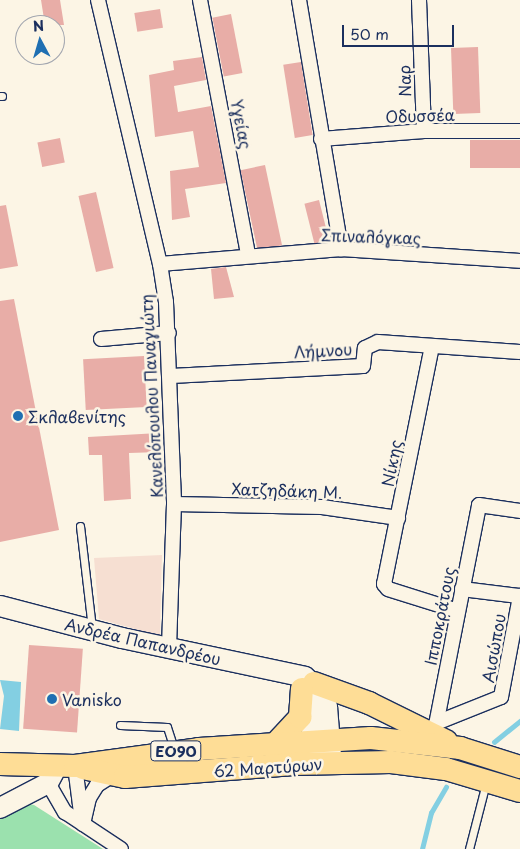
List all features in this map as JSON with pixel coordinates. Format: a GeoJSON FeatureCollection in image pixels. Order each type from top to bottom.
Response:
{"type":"FeatureCollection","features":[{"type":"Feature","properties":{"kind":"main road","name":"Ανδρέα Παπανδρέου"},"geometry":{"type":"LineString","coordinates":[[0,606],[92,631],[286,672],[308,686]]}},
{"type":"Feature","properties":{"kind":"main road"},"geometry":{"type":"LineString","coordinates":[[308,686],[369,703],[435,729],[460,748]]}},
{"type":"Feature","properties":{"kind":"main road"},"geometry":{"type":"LineString","coordinates":[[308,686],[327,707],[322,739],[323,763]]}},
{"type":"Feature","properties":{"kind":"main road"},"geometry":{"type":"LineString","coordinates":[[278,742],[300,717],[308,686]]}},
{"type":"Feature","properties":{"kind":"main road","name":"62 Μαρτύρων"},"geometry":{"type":"LineString","coordinates":[[60,772],[175,752],[322,739],[388,739],[460,748],[520,767]]}},
{"type":"Feature","properties":{"kind":"main road","name":"62 Μαρτύρων"},"geometry":{"type":"LineString","coordinates":[[60,772],[113,775],[323,763],[408,763],[486,780],[520,791]]}},
{"type":"Feature","properties":{"kind":"main road","name":"ΕΟ90"},"geometry":{"type":"LineString","coordinates":[[0,764],[60,772]]}},
{"type":"Feature","properties":{"kind":"main road"},"geometry":{"type":"LineString","coordinates":[[0,808],[60,772]]}},
{"type":"Feature","properties":{"kind":"street","name":"Κανελόπουλου Παναγιώτη"},"geometry":{"type":"LineString","coordinates":[[98,0],[160,264],[169,333],[174,504],[169,648]]}},
{"type":"Feature","properties":{"kind":"street","name":"Υγείας"},"geometry":{"type":"LineString","coordinates":[[200,0],[248,256]]}},
{"type":"Feature","properties":{"kind":"street"},"geometry":{"type":"LineString","coordinates":[[298,0],[340,250]]}},
{"type":"Feature","properties":{"kind":"street","name":"Ναρ"},"geometry":{"type":"LineString","coordinates":[[419,0],[424,131]]}},
{"type":"Feature","properties":{"kind":"street","name":"Οδυσσέα"},"geometry":{"type":"LineString","coordinates":[[321,139],[424,131],[520,131]]}},
{"type":"Feature","properties":{"kind":"street","name":"Σπιναλόγκας"},"geometry":{"type":"LineString","coordinates":[[160,264],[340,250],[520,261]]}},
{"type":"Feature","properties":{"kind":"street"},"geometry":{"type":"LineString","coordinates":[[100,339],[169,333]]}},
{"type":"Feature","properties":{"kind":"street","name":"Λήμνου"},"geometry":{"type":"LineString","coordinates":[[171,376],[363,366],[368,344],[520,352]]}},
{"type":"Feature","properties":{"kind":"street","name":"Νίκης"},"geometry":{"type":"LineString","coordinates":[[432,346],[385,587],[458,611]]}},
{"type":"Feature","properties":{"kind":"street","name":"Χατζηδάκη Μ."},"geometry":{"type":"LineString","coordinates":[[174,504],[322,507],[398,518]]}},
{"type":"Feature","properties":{"kind":"street","name":"Ιπποκράτους"},"geometry":{"type":"LineString","coordinates":[[435,729],[479,505],[520,511]]}},
{"type":"Feature","properties":{"kind":"street"},"geometry":{"type":"LineString","coordinates":[[462,589],[520,596]]}},
{"type":"Feature","properties":{"kind":"street","name":"Αισώπου"},"geometry":{"type":"LineString","coordinates":[[435,729],[501,697],[520,596]]}},
{"type":"Feature","properties":{"kind":"street"},"geometry":{"type":"LineString","coordinates":[[60,772],[83,824]]}},
{"type":"Feature","properties":{"kind":"street"},"geometry":{"type":"LineString","coordinates":[[60,772],[65,812],[121,849]]}},
{"type":"Feature","properties":{"kind":"street"},"geometry":{"type":"LineString","coordinates":[[83,824],[89,798],[97,785],[113,775]]}},
{"type":"Feature","properties":{"kind":"lane"},"geometry":{"type":"LineString","coordinates":[[80,526],[92,631]]}},
{"type":"Feature","properties":{"kind":"lane"},"geometry":{"type":"LineString","coordinates":[[120,725],[167,727],[175,752]]}},
{"type":"Feature","properties":{"kind":"lane"},"geometry":{"type":"LineString","coordinates":[[468,849],[486,780]]}},
{"type":"Feature","properties":{"kind":"shaded area"},"geometry":{"type":"Polygon","coordinates":[[[162,555],[160,636],[99,619],[94,558],[162,555]]]}},
{"type":"Feature","properties":{"kind":"green space"},"geometry":{"type":"Polygon","coordinates":[[[29,804],[34,805],[103,849],[0,849],[0,817],[29,804]]]}},
{"type":"Feature","properties":{"kind":"water"},"geometry":{"type":"Polygon","coordinates":[[[0,680],[21,682],[19,731],[0,729],[4,696],[0,680]]]}},
{"type":"Feature","properties":{"kind":"building"},"geometry":{"type":"Polygon","coordinates":[[[41,0],[60,0],[62,15],[43,15],[41,0]]]}},
{"type":"Feature","properties":{"kind":"building"},"geometry":{"type":"Polygon","coordinates":[[[160,9],[163,28],[137,32],[134,13],[160,9]]]}},
{"type":"Feature","properties":{"kind":"building"},"geometry":{"type":"Polygon","coordinates":[[[231,14],[242,73],[224,77],[212,18],[231,14]]]}},
{"type":"Feature","properties":{"kind":"building"},"geometry":{"type":"Polygon","coordinates":[[[478,47],[480,113],[453,114],[451,48],[478,47]]]}},
{"type":"Feature","properties":{"kind":"building"},"geometry":{"type":"Polygon","coordinates":[[[202,57],[206,80],[174,86],[178,112],[211,106],[226,183],[185,189],[190,217],[172,220],[170,171],[199,167],[193,131],[155,137],[149,75],[174,70],[173,61],[202,57]]]}},
{"type":"Feature","properties":{"kind":"building"},"geometry":{"type":"Polygon","coordinates":[[[301,62],[313,135],[295,138],[283,65],[301,62]]]}},
{"type":"Feature","properties":{"kind":"building"},"geometry":{"type":"Polygon","coordinates":[[[60,138],[65,163],[42,167],[37,142],[60,138]]]}},
{"type":"Feature","properties":{"kind":"building"},"geometry":{"type":"Polygon","coordinates":[[[470,140],[520,140],[520,168],[470,168],[470,140]]]}},
{"type":"Feature","properties":{"kind":"building"},"geometry":{"type":"Polygon","coordinates":[[[265,165],[282,245],[258,250],[241,170],[265,165]]]}},
{"type":"Feature","properties":{"kind":"building"},"geometry":{"type":"Polygon","coordinates":[[[96,192],[114,268],[96,272],[78,196],[96,192]]]}},
{"type":"Feature","properties":{"kind":"building"},"geometry":{"type":"Polygon","coordinates":[[[319,200],[329,240],[314,243],[304,204],[319,200]]]}},
{"type":"Feature","properties":{"kind":"building"},"geometry":{"type":"Polygon","coordinates":[[[6,205],[18,266],[0,269],[0,206],[6,205]]]}},
{"type":"Feature","properties":{"kind":"building"},"geometry":{"type":"Polygon","coordinates":[[[226,267],[234,297],[214,299],[211,269],[226,267]]]}},
{"type":"Feature","properties":{"kind":"building","name":"Σκλαβενίτης"},"geometry":{"type":"Polygon","coordinates":[[[14,299],[59,530],[0,542],[0,301],[14,299]]]}},
{"type":"Feature","properties":{"kind":"building"},"geometry":{"type":"Polygon","coordinates":[[[144,356],[147,407],[86,410],[83,359],[144,356]]]}},
{"type":"Feature","properties":{"kind":"building"},"geometry":{"type":"Polygon","coordinates":[[[159,433],[160,452],[129,453],[131,499],[104,501],[102,455],[89,455],[88,437],[159,433]]]}},
{"type":"Feature","properties":{"kind":"building","name":"Vanisko"},"geometry":{"type":"Polygon","coordinates":[[[29,645],[83,649],[77,733],[23,729],[29,645]]]}},
{"type":"Feature","properties":{"kind":"waterway"},"geometry":{"type":"LineString","coordinates":[[494,742],[520,721]]}},
{"type":"Feature","properties":{"kind":"waterway"},"geometry":{"type":"LineString","coordinates":[[422,849],[431,813],[446,787]]}},
{"type":"Feature","properties":{"kind":"place","name":"Σκλαβενίτης"},"geometry":{"type":"Point","coordinates":[18,416]}},
{"type":"Feature","properties":{"kind":"place","name":"Vanisko"},"geometry":{"type":"Point","coordinates":[52,699]}}]}
